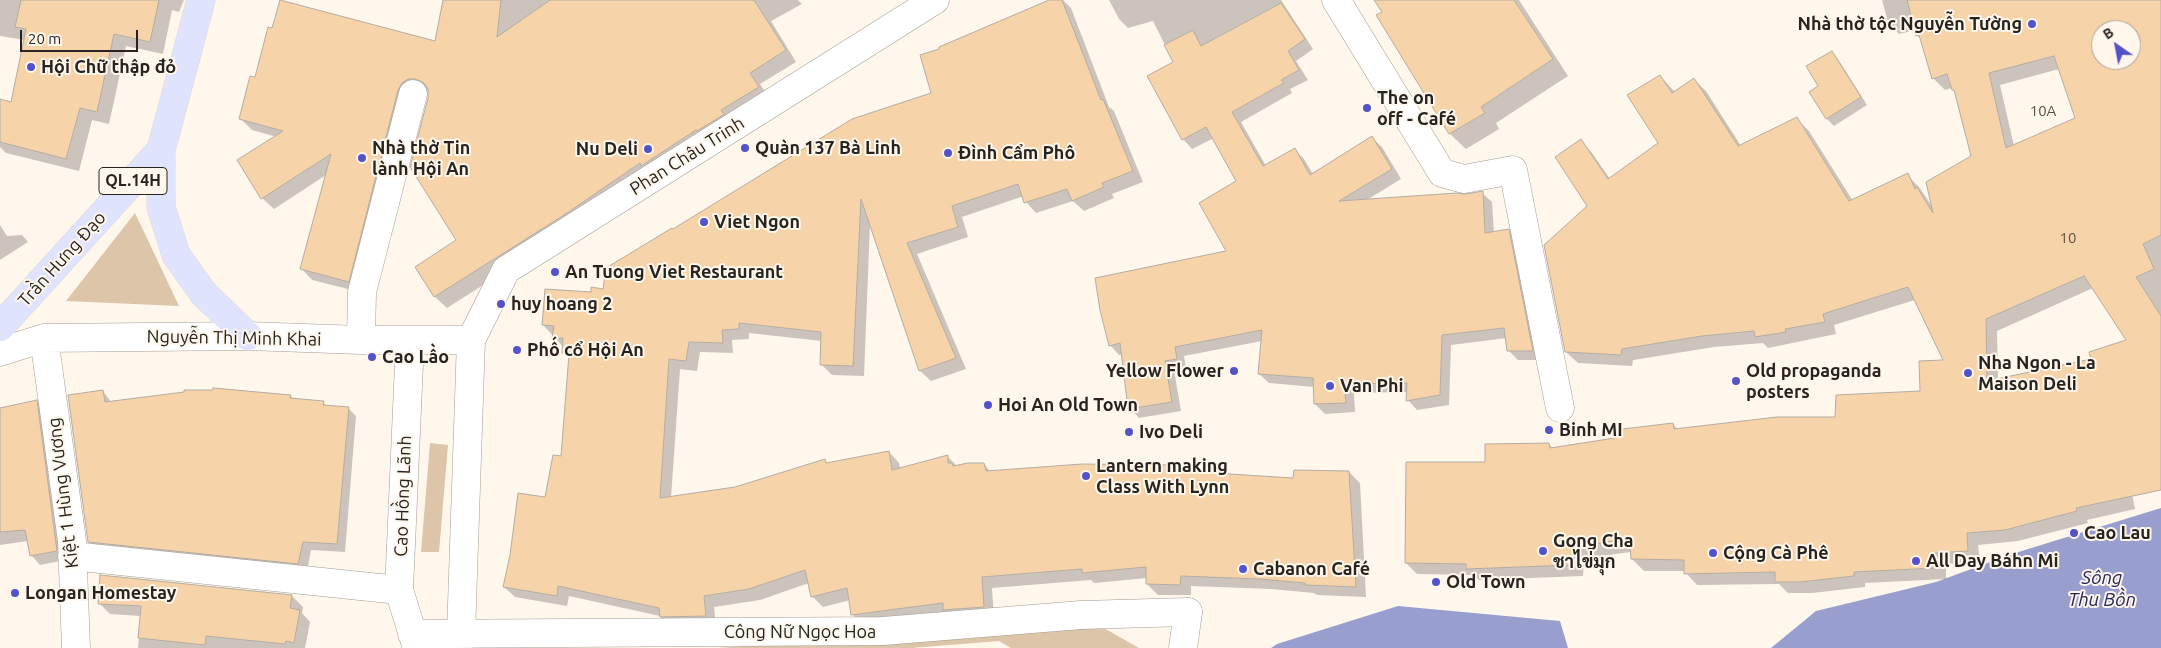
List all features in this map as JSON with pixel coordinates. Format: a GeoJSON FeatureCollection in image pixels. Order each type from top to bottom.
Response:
{"type":"FeatureCollection","features":[{"type":"Feature","properties":{"kind":"main road","name":"Trần Hưng Đạo"},"geometry":{"type":"LineString","coordinates":[[0,327],[161,150],[201,0]]}},
{"type":"Feature","properties":{"kind":"main road"},"geometry":{"type":"LineString","coordinates":[[161,150],[161,207],[176,254],[204,294],[248,336]]}},
{"type":"Feature","properties":{"kind":"street","name":"Phan Châu Trinh"},"geometry":{"type":"LineString","coordinates":[[471,340],[506,270],[935,0]]}},
{"type":"Feature","properties":{"kind":"street"},"geometry":{"type":"LineString","coordinates":[[1336,0],[1442,173],[1464,179],[1513,170],[1560,408]]}},
{"type":"Feature","properties":{"kind":"street"},"geometry":{"type":"LineString","coordinates":[[361,340],[362,292],[413,94]]}},
{"type":"Feature","properties":{"kind":"street","name":"Nguyễn Thị Minh Khai"},"geometry":{"type":"LineString","coordinates":[[0,352],[44,338],[248,336],[410,341],[471,340]]}},
{"type":"Feature","properties":{"kind":"street","name":"Kiệt 1 Hùng Vương"},"geometry":{"type":"LineString","coordinates":[[44,338],[72,541],[76,648]]}},
{"type":"Feature","properties":{"kind":"street"},"geometry":{"type":"LineString","coordinates":[[460,641],[471,340]]}},
{"type":"Feature","properties":{"kind":"street","name":"Cao Hồng Lãnh"},"geometry":{"type":"LineString","coordinates":[[410,341],[399,590],[414,641]]}},
{"type":"Feature","properties":{"kind":"street"},"geometry":{"type":"LineString","coordinates":[[72,556],[399,590]]}},
{"type":"Feature","properties":{"kind":"street","name":"Công Nữ Ngọc Hoa"},"geometry":{"type":"LineString","coordinates":[[414,641],[883,631],[1081,615],[1188,612],[1183,648]]}},
{"type":"Feature","properties":{"kind":"shaded area"},"geometry":{"type":"Polygon","coordinates":[[[135,213],[179,306],[66,301],[135,213]]]}},
{"type":"Feature","properties":{"kind":"shaded area"},"geometry":{"type":"Polygon","coordinates":[[[430,443],[448,445],[439,552],[421,552],[430,443]]]}},
{"type":"Feature","properties":{"kind":"shaded area"},"geometry":{"type":"Polygon","coordinates":[[[1041,623],[1095,623],[1139,648],[1011,648],[999,641],[911,648],[718,648],[1041,623]]]}},
{"type":"Feature","properties":{"kind":"water","name":"Sông Thu Bồn"},"geometry":{"type":"Polygon","coordinates":[[[2161,508],[2161,648],[1771,648],[1816,611],[1936,582],[2012,554],[2161,508]]]}},
{"type":"Feature","properties":{"kind":"water"},"geometry":{"type":"Polygon","coordinates":[[[1398,606],[1560,621],[1568,648],[1271,648],[1277,644],[1398,606]]]}},
{"type":"Feature","properties":{"kind":"building"},"geometry":{"type":"Polygon","coordinates":[[[21,0],[159,0],[150,42],[114,34],[97,112],[80,108],[66,159],[0,142],[0,99],[11,102],[26,29],[15,27],[21,0]]]}},
{"type":"Feature","properties":{"kind":"building"},"geometry":{"type":"Polygon","coordinates":[[[280,0],[435,41],[443,0],[501,0],[497,37],[550,0],[754,0],[786,50],[750,73],[759,87],[721,110],[724,114],[720,117],[696,130],[641,166],[640,163],[564,215],[434,297],[415,267],[456,240],[410,167],[428,98],[428,89],[424,83],[416,79],[408,79],[402,83],[398,90],[349,282],[300,269],[331,154],[261,199],[237,160],[283,131],[239,119],[250,76],[255,77],[268,27],[272,28],[280,0]]]}},
{"type":"Feature","properties":{"kind":"building"},"geometry":{"type":"Polygon","coordinates":[[[1049,0],[1062,0],[1101,100],[1103,99],[1133,171],[1102,183],[1104,187],[1072,201],[1067,189],[1024,203],[1018,184],[952,206],[958,227],[907,243],[956,358],[919,371],[861,199],[853,366],[820,365],[821,332],[739,323],[739,329],[722,330],[723,343],[689,342],[686,361],[669,359],[660,498],[735,487],[825,459],[826,463],[889,451],[892,470],[948,455],[948,463],[952,463],[953,466],[968,463],[984,463],[986,471],[1082,464],[1182,465],[1182,471],[1293,478],[1294,470],[1349,471],[1356,587],[1305,585],[1305,583],[1259,579],[1181,576],[1180,585],[1146,584],[1146,567],[1082,573],[1082,569],[982,577],[984,607],[943,610],[943,603],[851,615],[847,588],[811,597],[805,570],[749,589],[704,596],[706,616],[660,617],[659,608],[558,586],[557,596],[503,587],[510,555],[518,493],[545,497],[553,455],[561,456],[569,354],[562,353],[563,338],[552,338],[554,326],[542,325],[545,289],[591,292],[591,287],[603,289],[606,268],[852,119],[931,93],[920,55],[939,49],[939,47],[1049,0]]]}},
{"type":"Feature","properties":{"kind":"building"},"geometry":{"type":"Polygon","coordinates":[[[1374,0],[1514,0],[1553,59],[1481,107],[1485,113],[1449,134],[1376,15],[1382,12],[1374,0]]]}},
{"type":"Feature","properties":{"kind":"building"},"geometry":{"type":"Polygon","coordinates":[[[1907,0],[2161,0],[2161,235],[2143,244],[2154,269],[2136,277],[2161,316],[2161,490],[2076,508],[2077,511],[2005,530],[1967,533],[1968,551],[1935,553],[1935,568],[1854,572],[1854,576],[1800,582],[1775,582],[1775,572],[1684,574],[1684,560],[1631,559],[1629,539],[1573,547],[1572,565],[1466,569],[1466,564],[1405,563],[1406,462],[1485,462],[1485,444],[1549,443],[1550,448],[1615,438],[1614,430],[1673,423],[1674,429],[1777,417],[1835,417],[1836,395],[1920,391],[1919,361],[1943,360],[1908,287],[1823,314],[1825,322],[1785,329],[1786,332],[1755,337],[1754,331],[1702,336],[1622,349],[1621,355],[1565,352],[1544,245],[1587,206],[1555,157],[1581,139],[1608,179],[1658,143],[1627,95],[1660,75],[1672,93],[1694,78],[1738,146],[1797,117],[1849,201],[1908,173],[1915,189],[1917,187],[1933,213],[1926,182],[1971,156],[1954,90],[1952,90],[1947,74],[1932,79],[1919,35],[1916,36],[1907,0]],[[2054,56],[1989,73],[2006,148],[2075,118],[2054,56]],[[2084,276],[1986,319],[1987,381],[2091,359],[2089,352],[2126,340],[2084,276]]]}},
{"type":"Feature","properties":{"kind":"building"},"geometry":{"type":"Polygon","coordinates":[[[1281,3],[1305,39],[1288,51],[1299,70],[1281,80],[1284,83],[1232,112],[1263,166],[1295,148],[1310,175],[1372,136],[1392,169],[1339,201],[1466,194],[1483,191],[1485,233],[1509,229],[1533,351],[1507,351],[1504,328],[1442,335],[1440,395],[1406,401],[1407,383],[1344,384],[1346,403],[1314,404],[1313,378],[1258,374],[1262,330],[1175,347],[1177,359],[1165,361],[1172,402],[1128,409],[1120,343],[1109,346],[1100,310],[1095,278],[1226,251],[1199,203],[1236,181],[1206,127],[1182,140],[1147,76],[1173,62],[1164,45],[1193,30],[1201,46],[1281,3]]]}},
{"type":"Feature","properties":{"kind":"building"},"geometry":{"type":"Polygon","coordinates":[[[1832,51],[1861,97],[1826,119],[1809,92],[1818,86],[1806,66],[1832,51]]]}},
{"type":"Feature","properties":{"kind":"building"},"geometry":{"type":"Polygon","coordinates":[[[213,388],[291,395],[290,398],[324,401],[323,405],[349,407],[337,544],[303,542],[298,564],[88,542],[68,395],[103,390],[105,402],[184,392],[184,390],[213,390],[213,388]]]}},
{"type":"Feature","properties":{"kind":"building"},"geometry":{"type":"Polygon","coordinates":[[[37,400],[57,551],[30,556],[25,530],[0,532],[0,408],[37,400]]]}},
{"type":"Feature","properties":{"kind":"building"},"geometry":{"type":"Polygon","coordinates":[[[100,575],[292,595],[290,608],[300,610],[294,643],[286,641],[285,644],[206,636],[205,645],[138,638],[141,606],[98,604],[100,575]]]}},
{"type":"Feature","properties":{"kind":"place","name":"Nhà thờ tộc Nguyễn Tường"},"geometry":{"type":"Point","coordinates":[2032,24]}},
{"type":"Feature","properties":{"kind":"place","name":"Hội Chữ thập đỏ"},"geometry":{"type":"Point","coordinates":[31,67]}},
{"type":"Feature","properties":{"kind":"place","name":"The on off - Café"},"geometry":{"type":"Point","coordinates":[1367,108]}},
{"type":"Feature","properties":{"kind":"place","name":"Quàn 137 Bà Linh"},"geometry":{"type":"Point","coordinates":[745,148]}},
{"type":"Feature","properties":{"kind":"place","name":"Nu Deli"},"geometry":{"type":"Point","coordinates":[648,149]}},
{"type":"Feature","properties":{"kind":"place","name":"Đình Cẩm Phô"},"geometry":{"type":"Point","coordinates":[948,153]}},
{"type":"Feature","properties":{"kind":"place","name":"Nhà thờ Tin lành Hội An"},"geometry":{"type":"Point","coordinates":[362,158]}},
{"type":"Feature","properties":{"kind":"place","name":"Viet Ngon"},"geometry":{"type":"Point","coordinates":[704,222]}},
{"type":"Feature","properties":{"kind":"place","name":"An Tuong Viet Restaurant"},"geometry":{"type":"Point","coordinates":[555,272]}},
{"type":"Feature","properties":{"kind":"place","name":"huy hoang 2"},"geometry":{"type":"Point","coordinates":[501,304]}},
{"type":"Feature","properties":{"kind":"place","name":"Phố cổ Hội An"},"geometry":{"type":"Point","coordinates":[517,350]}},
{"type":"Feature","properties":{"kind":"place","name":"Cao Lầo"},"geometry":{"type":"Point","coordinates":[372,357]}},
{"type":"Feature","properties":{"kind":"place","name":"Yellow Flower"},"geometry":{"type":"Point","coordinates":[1234,371]}},
{"type":"Feature","properties":{"kind":"place","name":"Nha Ngon - La Maison Deli"},"geometry":{"type":"Point","coordinates":[1968,373]}},
{"type":"Feature","properties":{"kind":"place","name":"Old propaganda posters"},"geometry":{"type":"Point","coordinates":[1736,381]}},
{"type":"Feature","properties":{"kind":"place","name":"Van Phi"},"geometry":{"type":"Point","coordinates":[1330,386]}},
{"type":"Feature","properties":{"kind":"place","name":"Hoi An Old Town"},"geometry":{"type":"Point","coordinates":[988,405]}},
{"type":"Feature","properties":{"kind":"place","name":"Binh MI"},"geometry":{"type":"Point","coordinates":[1549,430]}},
{"type":"Feature","properties":{"kind":"place","name":"Ivo Deli"},"geometry":{"type":"Point","coordinates":[1129,432]}},
{"type":"Feature","properties":{"kind":"place","name":"Lantern making Class With Lynn"},"geometry":{"type":"Point","coordinates":[1086,476]}},
{"type":"Feature","properties":{"kind":"place","name":"Cao Lau"},"geometry":{"type":"Point","coordinates":[2074,533]}},
{"type":"Feature","properties":{"kind":"place","name":"Gong Cha ชาไข่มุก"},"geometry":{"type":"Point","coordinates":[1543,551]}},
{"type":"Feature","properties":{"kind":"place","name":"Cộng Cà Phê"},"geometry":{"type":"Point","coordinates":[1713,553]}},
{"type":"Feature","properties":{"kind":"place","name":"All Day Báhn Mi"},"geometry":{"type":"Point","coordinates":[1916,561]}},
{"type":"Feature","properties":{"kind":"place","name":"Cabanon Café"},"geometry":{"type":"Point","coordinates":[1243,569]}},
{"type":"Feature","properties":{"kind":"place","name":"Old Town"},"geometry":{"type":"Point","coordinates":[1436,582]}},
{"type":"Feature","properties":{"kind":"place","name":"Longan Homestay"},"geometry":{"type":"Point","coordinates":[15,593]}}]}
